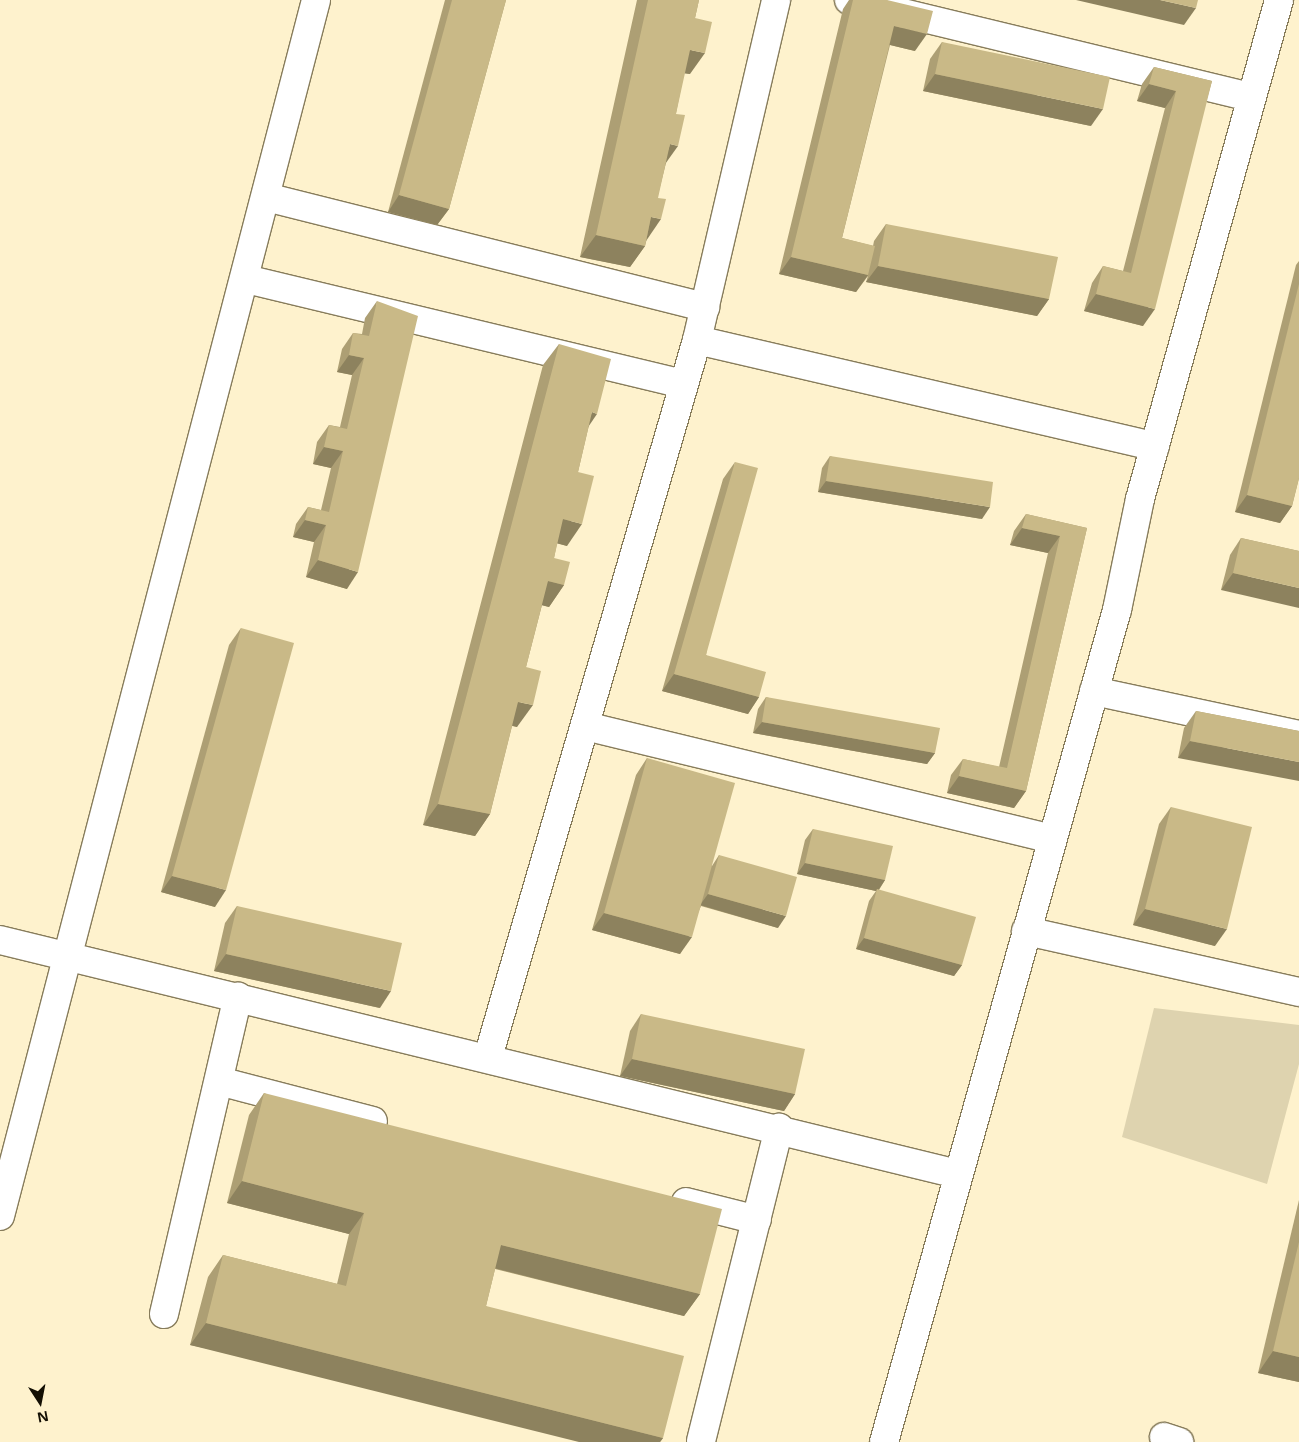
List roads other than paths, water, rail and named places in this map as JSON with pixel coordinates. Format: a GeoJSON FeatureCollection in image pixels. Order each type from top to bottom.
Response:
{"type":"FeatureCollection","features":[{"type":"Feature","properties":{"kind":"street"},"geometry":{"type":"LineString","coordinates":[[0,1216],[246,279],[316,0]]}},
{"type":"Feature","properties":{"kind":"street"},"geometry":{"type":"LineString","coordinates":[[488,1057],[697,340],[776,0]]}},
{"type":"Feature","properties":{"kind":"street"},"geometry":{"type":"LineString","coordinates":[[849,0],[1251,97]]}},
{"type":"Feature","properties":{"kind":"street"},"geometry":{"type":"LineString","coordinates":[[884,1442],[957,1174],[1117,610],[1140,499],[1279,0]]}},
{"type":"Feature","properties":{"kind":"street"},"geometry":{"type":"LineString","coordinates":[[266,197],[705,307]]}},
{"type":"Feature","properties":{"kind":"street"},"geometry":{"type":"LineString","coordinates":[[246,279],[684,384]]}},
{"type":"Feature","properties":{"kind":"street"},"geometry":{"type":"LineString","coordinates":[[697,340],[1154,447]]}},
{"type":"Feature","properties":{"kind":"street"},"geometry":{"type":"LineString","coordinates":[[1094,691],[1299,735]]}},
{"type":"Feature","properties":{"kind":"street"},"geometry":{"type":"LineString","coordinates":[[585,726],[1052,839]]}},
{"type":"Feature","properties":{"kind":"street"},"geometry":{"type":"LineString","coordinates":[[1026,931],[1299,992]]}},
{"type":"Feature","properties":{"kind":"street"},"geometry":{"type":"LineString","coordinates":[[0,940],[779,1128],[957,1174]]}},
{"type":"Feature","properties":{"kind":"street"},"geometry":{"type":"LineString","coordinates":[[164,1314],[238,996]]}},
{"type":"Feature","properties":{"kind":"street"},"geometry":{"type":"LineString","coordinates":[[219,1081],[401,1128]]}},
{"type":"Feature","properties":{"kind":"street"},"geometry":{"type":"LineString","coordinates":[[701,1441],[779,1128]]}},
{"type":"Feature","properties":{"kind":"street"},"geometry":{"type":"LineString","coordinates":[[661,1195],[757,1220]]}}]}
